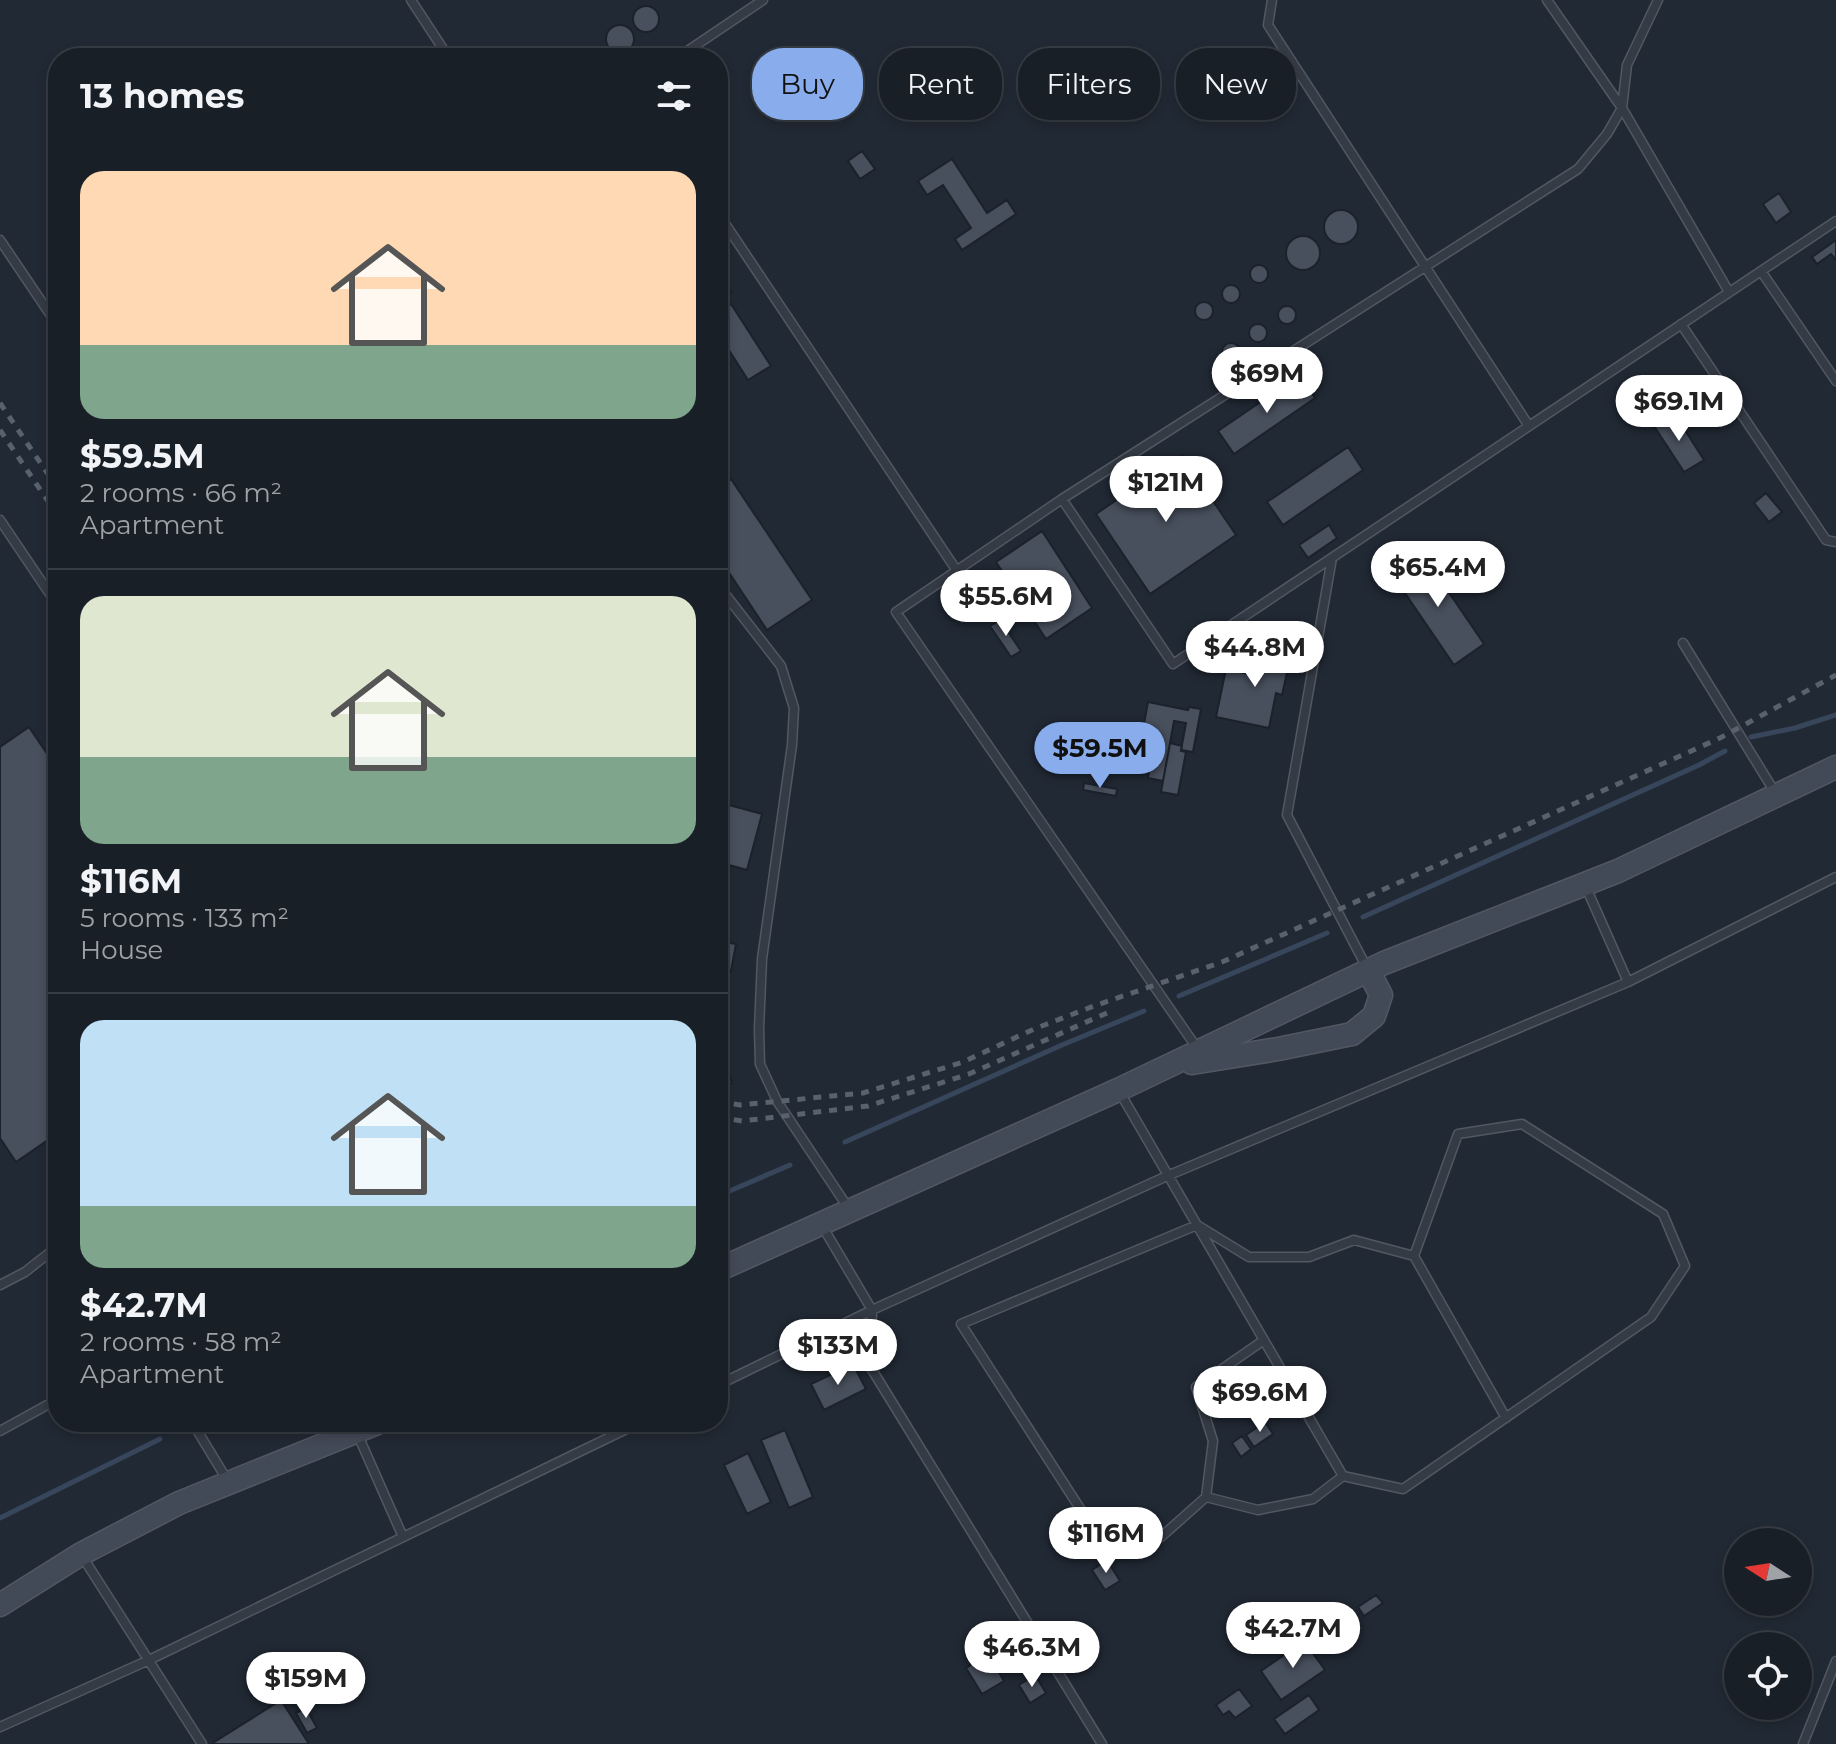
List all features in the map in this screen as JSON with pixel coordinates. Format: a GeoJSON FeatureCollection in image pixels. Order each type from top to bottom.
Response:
{"type":"FeatureCollection","features":[{"type":"Feature","properties":{"kind":"main road"},"geometry":{"type":"LineString","coordinates":[[728,1265],[1168,1067],[1368,970],[1618,871],[1836,767]]}},
{"type":"Feature","properties":{"kind":"main road"},"geometry":{"type":"LineString","coordinates":[[1168,1067],[1352,1034],[1374,1016],[1381,995],[1368,970]]}},
{"type":"Feature","properties":{"kind":"main road"},"geometry":{"type":"LineString","coordinates":[[0,1605],[81,1554],[179,1503],[356,1432]]}},
{"type":"Feature","properties":{"kind":"lane"},"geometry":{"type":"LineString","coordinates":[[411,0],[442,48]]}},
{"type":"Feature","properties":{"kind":"lane"},"geometry":{"type":"LineString","coordinates":[[692,48],[763,0]]}},
{"type":"Feature","properties":{"kind":"lane"},"geometry":{"type":"LineString","coordinates":[[1272,0],[1268,25],[1529,426]]}},
{"type":"Feature","properties":{"kind":"lane"},"geometry":{"type":"LineString","coordinates":[[1547,0],[1622,108],[1729,292]]}},
{"type":"Feature","properties":{"kind":"lane"},"geometry":{"type":"LineString","coordinates":[[1199,1051],[896,612],[1062,499],[1578,169],[1607,134],[1622,108],[1627,65],[1658,0]]}},
{"type":"Feature","properties":{"kind":"lane"},"geometry":{"type":"LineString","coordinates":[[1062,499],[1173,664],[1836,221]]}},
{"type":"Feature","properties":{"kind":"lane"},"geometry":{"type":"LineString","coordinates":[[728,228],[957,571]]}},
{"type":"Feature","properties":{"kind":"lane"},"geometry":{"type":"LineString","coordinates":[[0,240],[48,311]]}},
{"type":"Feature","properties":{"kind":"lane"},"geometry":{"type":"LineString","coordinates":[[1761,271],[1836,381]]}},
{"type":"Feature","properties":{"kind":"lane"},"geometry":{"type":"LineString","coordinates":[[1681,324],[1826,540],[1836,542]]}},
{"type":"Feature","properties":{"kind":"lane"},"geometry":{"type":"LineString","coordinates":[[0,520],[48,591]]}},
{"type":"Feature","properties":{"kind":"lane"},"geometry":{"type":"LineString","coordinates":[[1332,558],[1287,815],[1368,970]]}},
{"type":"Feature","properties":{"kind":"lane"},"geometry":{"type":"LineString","coordinates":[[728,598],[781,666],[794,708],[792,745],[762,959],[760,1064],[777,1101],[850,1210]]}},
{"type":"Feature","properties":{"kind":"lane"},"geometry":{"type":"LineString","coordinates":[[1683,643],[1776,794]]}},
{"type":"Feature","properties":{"kind":"lane"},"geometry":{"type":"LineString","coordinates":[[728,1380],[872,1310],[1167,1176],[1628,982],[1836,877]]}},
{"type":"Feature","properties":{"kind":"lane"},"geometry":{"type":"LineString","coordinates":[[1584,884],[1628,982]]}},
{"type":"Feature","properties":{"kind":"lane"},"geometry":{"type":"LineString","coordinates":[[1118,1090],[1343,1476],[1403,1489],[1651,1317],[1685,1266],[1663,1214],[1522,1124],[1458,1134],[1414,1256]]}},
{"type":"Feature","properties":{"kind":"lane"},"geometry":{"type":"LineString","coordinates":[[820,1223],[872,1310],[871,1368],[1102,1744]]}},
{"type":"Feature","properties":{"kind":"lane"},"geometry":{"type":"LineString","coordinates":[[1197,1225],[1249,1257],[1309,1257],[1354,1240],[1414,1256],[1506,1418]]}},
{"type":"Feature","properties":{"kind":"lane"},"geometry":{"type":"LineString","coordinates":[[1197,1225],[961,1324],[1090,1524],[1125,1547],[1161,1537],[1206,1497],[1213,1441],[1196,1387],[1264,1340]]}},
{"type":"Feature","properties":{"kind":"lane"},"geometry":{"type":"LineString","coordinates":[[0,1285],[25,1272],[48,1254]]}},
{"type":"Feature","properties":{"kind":"lane"},"geometry":{"type":"LineString","coordinates":[[0,1431],[48,1405]]}},
{"type":"Feature","properties":{"kind":"lane"},"geometry":{"type":"LineString","coordinates":[[198,1432],[229,1483]]}},
{"type":"Feature","properties":{"kind":"lane"},"geometry":{"type":"LineString","coordinates":[[370,1432],[403,1537]]}},
{"type":"Feature","properties":{"kind":"lane"},"geometry":{"type":"LineString","coordinates":[[0,1727],[149,1660],[620,1432]]}},
{"type":"Feature","properties":{"kind":"lane"},"geometry":{"type":"LineString","coordinates":[[1206,1497],[1258,1510],[1313,1499],[1343,1476]]}},
{"type":"Feature","properties":{"kind":"lane"},"geometry":{"type":"LineString","coordinates":[[81,1554],[202,1744]]}},
{"type":"Feature","properties":{"kind":"lane"},"geometry":{"type":"LineString","coordinates":[[1803,1744],[1836,1661]]}},
{"type":"Feature","properties":{"kind":"building"},"geometry":{"type":"Polygon","coordinates":[[[646,6],[655,10],[659,19],[655,28],[646,32],[637,28],[633,19],[637,10],[646,6]]]}},
{"type":"Feature","properties":{"kind":"building"},"geometry":{"type":"Polygon","coordinates":[[[615,26],[625,26],[633,34],[631,48],[609,48],[607,44],[607,34],[615,26]]]}},
{"type":"Feature","properties":{"kind":"building"},"geometry":{"type":"Polygon","coordinates":[[[862,151],[875,169],[860,179],[848,161],[862,151]]]}},
{"type":"Feature","properties":{"kind":"building"},"geometry":{"type":"Polygon","coordinates":[[[952,159],[987,213],[1007,200],[1016,214],[962,250],[955,239],[971,228],[943,185],[927,195],[918,181],[952,159]]]}},
{"type":"Feature","properties":{"kind":"building"},"geometry":{"type":"Polygon","coordinates":[[[1779,193],[1791,212],[1776,223],[1763,204],[1779,193]]]}},
{"type":"Feature","properties":{"kind":"building"},"geometry":{"type":"Polygon","coordinates":[[[1341,210],[1353,215],[1358,227],[1353,239],[1341,244],[1329,239],[1324,227],[1329,215],[1341,210]]]}},
{"type":"Feature","properties":{"kind":"building"},"geometry":{"type":"Polygon","coordinates":[[[1303,236],[1315,241],[1320,253],[1315,265],[1303,270],[1291,265],[1286,253],[1291,241],[1303,236]]]}},
{"type":"Feature","properties":{"kind":"building"},"geometry":{"type":"Polygon","coordinates":[[[1836,240],[1836,260],[1831,254],[1817,264],[1812,257],[1836,240]]]}},
{"type":"Feature","properties":{"kind":"building"},"geometry":{"type":"Polygon","coordinates":[[[1259,265],[1268,274],[1259,283],[1250,274],[1259,265]]]}},
{"type":"Feature","properties":{"kind":"building"},"geometry":{"type":"Polygon","coordinates":[[[1231,285],[1240,294],[1231,303],[1222,294],[1231,285]]]}},
{"type":"Feature","properties":{"kind":"building"},"geometry":{"type":"Polygon","coordinates":[[[1204,302],[1213,311],[1204,320],[1195,311],[1204,302]]]}},
{"type":"Feature","properties":{"kind":"building"},"geometry":{"type":"Polygon","coordinates":[[[731,304],[771,366],[748,380],[728,349],[728,306],[731,304]]]}},
{"type":"Feature","properties":{"kind":"building"},"geometry":{"type":"Polygon","coordinates":[[[1287,306],[1296,315],[1287,324],[1278,315],[1287,306]]]}},
{"type":"Feature","properties":{"kind":"building"},"geometry":{"type":"Polygon","coordinates":[[[1254,324],[1262,324],[1267,333],[1265,340],[1254,342],[1249,337],[1249,329],[1254,324]]]}},
{"type":"Feature","properties":{"kind":"building"},"geometry":{"type":"Polygon","coordinates":[[[1231,343],[1240,352],[1231,361],[1222,352],[1231,343]]]}},
{"type":"Feature","properties":{"kind":"building"},"geometry":{"type":"Polygon","coordinates":[[[1300,375],[1315,398],[1234,454],[1218,431],[1300,375]]]}},
{"type":"Feature","properties":{"kind":"building"},"geometry":{"type":"Polygon","coordinates":[[[1674,413],[1704,460],[1684,472],[1654,426],[1674,413]]]}},
{"type":"Feature","properties":{"kind":"building"},"geometry":{"type":"Polygon","coordinates":[[[1348,447],[1363,470],[1283,525],[1267,502],[1348,447]]]}},
{"type":"Feature","properties":{"kind":"building"},"geometry":{"type":"Polygon","coordinates":[[[1182,455],[1236,535],[1150,594],[1096,514],[1182,455]]]}},
{"type":"Feature","properties":{"kind":"building"},"geometry":{"type":"Polygon","coordinates":[[[731,479],[812,600],[767,630],[728,571],[728,481],[731,479]]]}},
{"type":"Feature","properties":{"kind":"building"},"geometry":{"type":"Polygon","coordinates":[[[1766,493],[1782,512],[1769,522],[1754,503],[1766,493]]]}},
{"type":"Feature","properties":{"kind":"building"},"geometry":{"type":"Polygon","coordinates":[[[1329,525],[1337,538],[1308,558],[1299,545],[1329,525]]]}},
{"type":"Feature","properties":{"kind":"building"},"geometry":{"type":"Polygon","coordinates":[[[1042,531],[1092,608],[1046,639],[996,562],[1042,531]]]}},
{"type":"Feature","properties":{"kind":"building"},"geometry":{"type":"Polygon","coordinates":[[[1422,553],[1484,644],[1454,665],[1392,574],[1422,553]]]}},
{"type":"Feature","properties":{"kind":"building"},"geometry":{"type":"Polygon","coordinates":[[[1000,620],[1021,651],[1011,657],[990,626],[1000,620]]]}},
{"type":"Feature","properties":{"kind":"building"},"geometry":{"type":"Polygon","coordinates":[[[1273,642],[1293,646],[1282,695],[1276,693],[1269,728],[1216,717],[1226,669],[1249,674],[1251,663],[1268,666],[1273,642]]]}},
{"type":"Feature","properties":{"kind":"building"},"geometry":{"type":"Polygon","coordinates":[[[1148,702],[1188,710],[1189,707],[1201,709],[1193,752],[1181,750],[1186,723],[1174,721],[1163,781],[1148,778],[1151,758],[1129,753],[1133,732],[1142,734],[1148,702]]]}},
{"type":"Feature","properties":{"kind":"building"},"geometry":{"type":"Polygon","coordinates":[[[29,727],[48,755],[48,1140],[16,1162],[0,1138],[0,747],[29,727]]]}},
{"type":"Feature","properties":{"kind":"building"},"geometry":{"type":"Polygon","coordinates":[[[1170,743],[1182,746],[1181,751],[1186,752],[1178,795],[1161,792],[1170,743]]]}},
{"type":"Feature","properties":{"kind":"building"},"geometry":{"type":"Polygon","coordinates":[[[1132,757],[1142,759],[1139,774],[1129,772],[1132,757]]]}},
{"type":"Feature","properties":{"kind":"building"},"geometry":{"type":"Polygon","coordinates":[[[1084,783],[1117,789],[1116,796],[1083,790],[1084,783]]]}},
{"type":"Feature","properties":{"kind":"building"},"geometry":{"type":"Polygon","coordinates":[[[728,805],[762,814],[747,870],[728,865],[728,805]]]}},
{"type":"Feature","properties":{"kind":"building"},"geometry":{"type":"Polygon","coordinates":[[[728,943],[736,944],[731,971],[728,971],[728,943]]]}},
{"type":"Feature","properties":{"kind":"building"},"geometry":{"type":"Polygon","coordinates":[[[853,1364],[866,1389],[824,1410],[811,1384],[853,1364]]]}},
{"type":"Feature","properties":{"kind":"building"},"geometry":{"type":"Polygon","coordinates":[[[1265,1422],[1273,1434],[1254,1447],[1246,1435],[1265,1422]]]}},
{"type":"Feature","properties":{"kind":"building"},"geometry":{"type":"Polygon","coordinates":[[[785,1430],[813,1497],[789,1508],[761,1440],[785,1430]]]}},
{"type":"Feature","properties":{"kind":"building"},"geometry":{"type":"Polygon","coordinates":[[[1242,1436],[1251,1449],[1241,1457],[1232,1443],[1242,1436]]]}},
{"type":"Feature","properties":{"kind":"building"},"geometry":{"type":"Polygon","coordinates":[[[748,1453],[771,1502],[747,1514],[724,1465],[748,1453]]]}},
{"type":"Feature","properties":{"kind":"building"},"geometry":{"type":"Polygon","coordinates":[[[1107,1560],[1120,1581],[1105,1590],[1092,1570],[1107,1560]]]}},
{"type":"Feature","properties":{"kind":"building"},"geometry":{"type":"Polygon","coordinates":[[[1376,1595],[1383,1603],[1364,1616],[1358,1607],[1376,1595]]]}},
{"type":"Feature","properties":{"kind":"building"},"geometry":{"type":"Polygon","coordinates":[[[1304,1641],[1325,1670],[1281,1700],[1261,1671],[1304,1641]]]}},
{"type":"Feature","properties":{"kind":"building"},"geometry":{"type":"Polygon","coordinates":[[[988,1654],[1004,1681],[982,1694],[966,1668],[988,1654]]]}},
{"type":"Feature","properties":{"kind":"building"},"geometry":{"type":"Polygon","coordinates":[[[1035,1675],[1046,1693],[1030,1703],[1019,1685],[1035,1675]]]}},
{"type":"Feature","properties":{"kind":"building"},"geometry":{"type":"Polygon","coordinates":[[[1239,1689],[1252,1706],[1235,1718],[1229,1711],[1223,1715],[1216,1705],[1239,1689]]]}},
{"type":"Feature","properties":{"kind":"building"},"geometry":{"type":"Polygon","coordinates":[[[1309,1695],[1319,1710],[1285,1734],[1274,1719],[1309,1695]]]}},
{"type":"Feature","properties":{"kind":"building"},"geometry":{"type":"Polygon","coordinates":[[[281,1700],[309,1744],[211,1744],[281,1700]]]}},
{"type":"Feature","properties":{"kind":"building"},"geometry":{"type":"Polygon","coordinates":[[[306,1708],[317,1728],[307,1733],[296,1713],[306,1708]]]}},
{"type":"Feature","properties":{"kind":"waterway"},"geometry":{"type":"LineString","coordinates":[[1751,737],[1836,715]]}},
{"type":"Feature","properties":{"kind":"waterway"},"geometry":{"type":"LineString","coordinates":[[1363,917],[1725,751]]}},
{"type":"Feature","properties":{"kind":"waterway"},"geometry":{"type":"LineString","coordinates":[[1179,996],[1327,933]]}},
{"type":"Feature","properties":{"kind":"waterway"},"geometry":{"type":"LineString","coordinates":[[845,1142],[1144,1011]]}},
{"type":"Feature","properties":{"kind":"waterway"},"geometry":{"type":"LineString","coordinates":[[728,1192],[790,1165]]}},
{"type":"Feature","properties":{"kind":"waterway"},"geometry":{"type":"LineString","coordinates":[[0,1518],[160,1439]]}},
{"type":"Feature","properties":{"kind":"railway"},"geometry":{"type":"LineString","coordinates":[[0,403],[48,474]]}},
{"type":"Feature","properties":{"kind":"railway"},"geometry":{"type":"LineString","coordinates":[[0,430],[48,501]]}},
{"type":"Feature","properties":{"kind":"railway"},"geometry":{"type":"LineString","coordinates":[[728,1103],[740,1105],[863,1093],[963,1062],[1034,1029],[1222,962],[1720,738],[1836,675]]}},
{"type":"Feature","properties":{"kind":"railway"},"geometry":{"type":"LineString","coordinates":[[728,1119],[742,1121],[868,1106],[969,1074],[1109,1012]]}}]}
